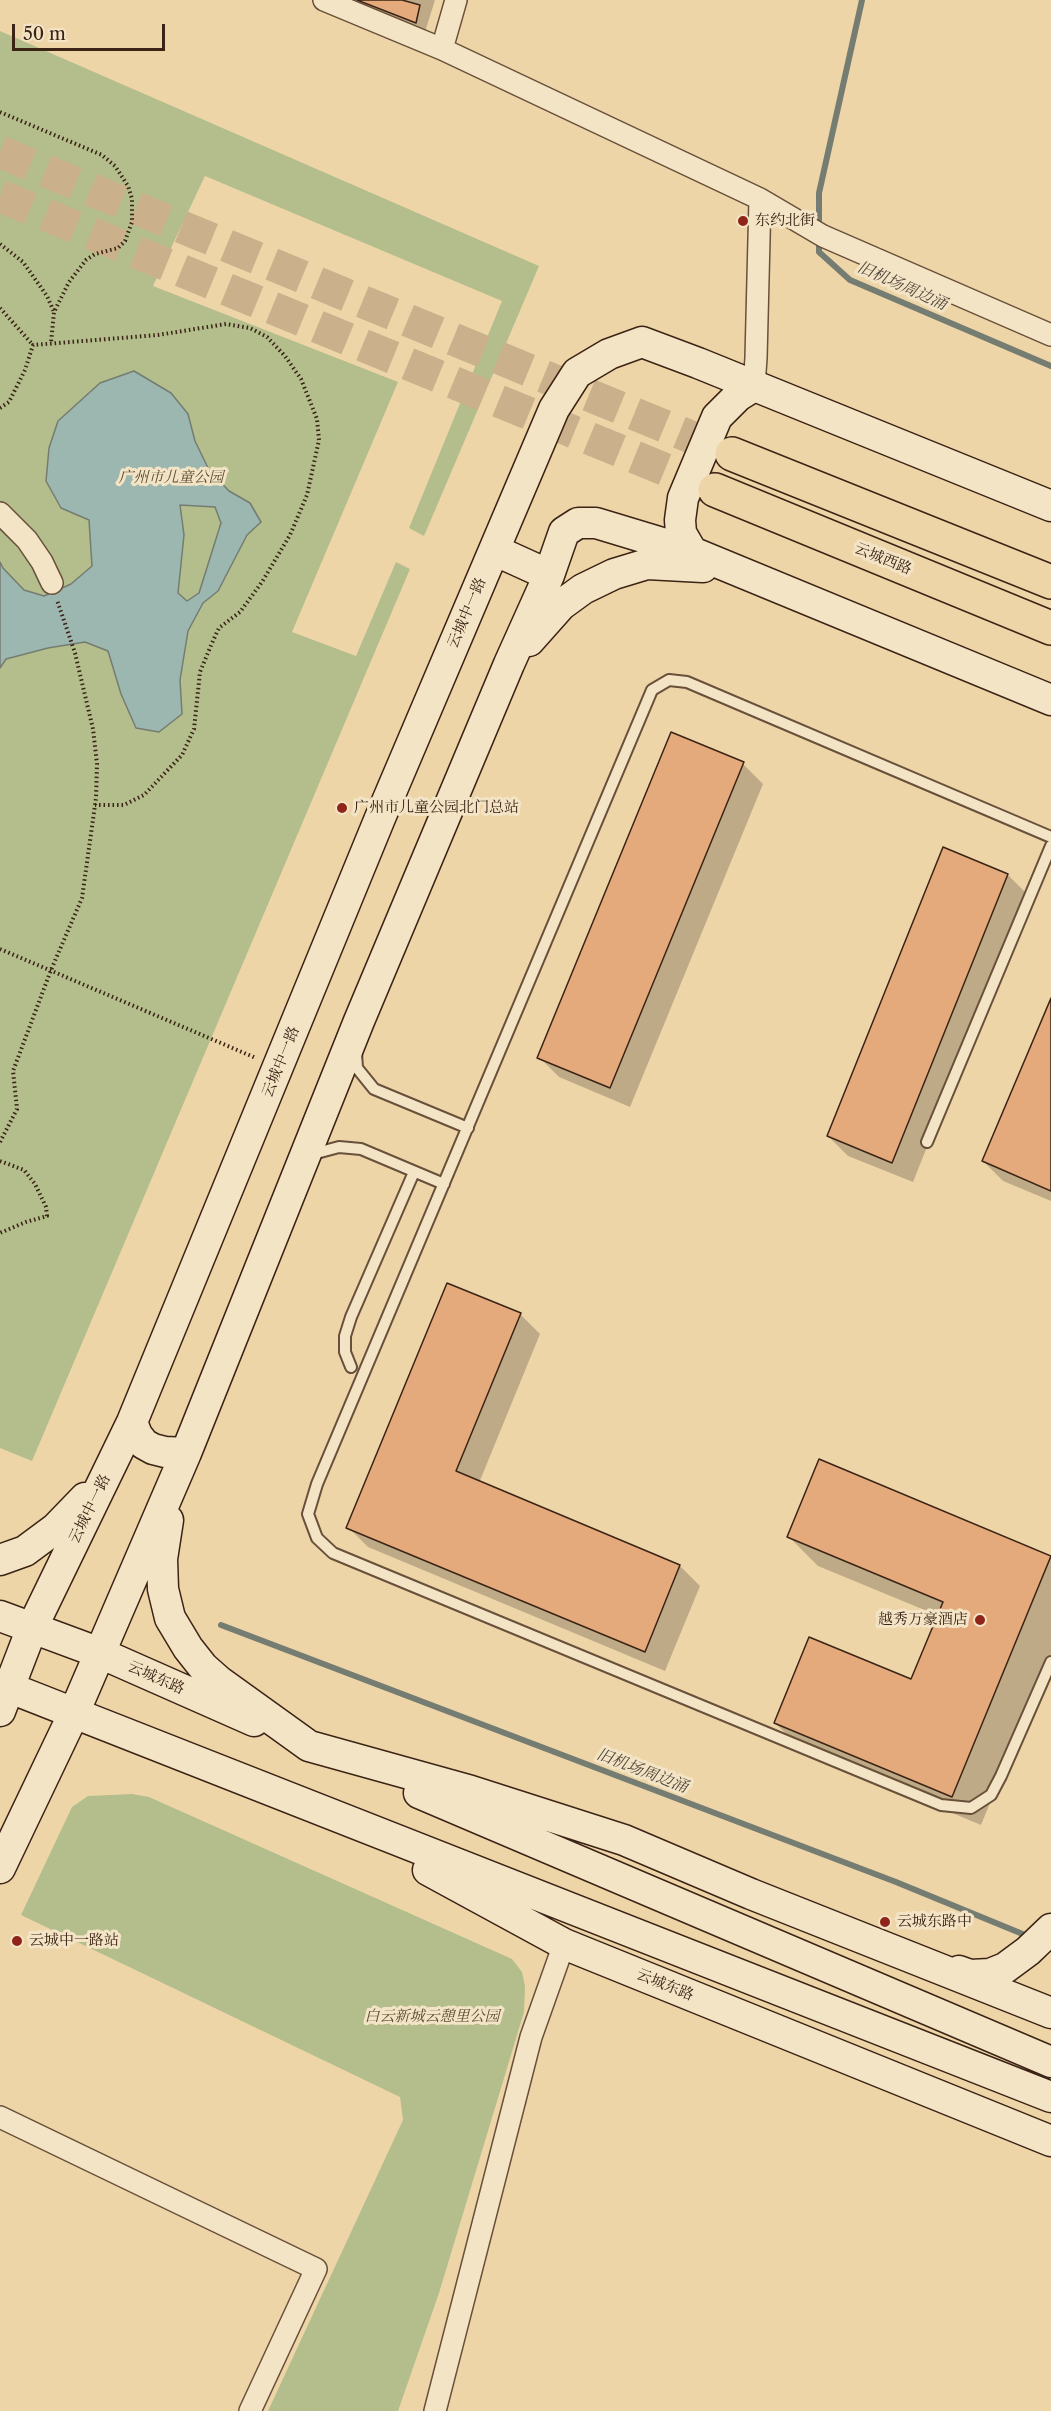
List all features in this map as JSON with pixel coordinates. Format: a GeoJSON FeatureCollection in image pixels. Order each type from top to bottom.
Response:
{"type":"FeatureCollection","features":[{"type":"Feature","properties":{"kind":"main road","name":"云城中一路"},"geometry":{"type":"LineString","coordinates":[[4,1694],[32,1628],[132,1422],[376,828],[554,409],[577,373],[609,354],[642,342],[1051,506]]}},
{"type":"Feature","properties":{"kind":"main road"},"geometry":{"type":"LineString","coordinates":[[692,552],[681,533],[683,498],[717,417],[738,396],[754,386]]}},
{"type":"Feature","properties":{"kind":"main road"},"geometry":{"type":"LineString","coordinates":[[732,454],[1051,582]]}},
{"type":"Feature","properties":{"kind":"main road","name":"云城西路"},"geometry":{"type":"LineString","coordinates":[[715,490],[1051,628]]}},
{"type":"Feature","properties":{"kind":"main road"},"geometry":{"type":"LineString","coordinates":[[0,1868],[74,1713],[186,1453],[355,1034],[509,664],[549,574],[564,532],[578,523],[596,523],[692,552],[1051,700]]}},
{"type":"Feature","properties":{"kind":"main road"},"geometry":{"type":"LineString","coordinates":[[494,550],[549,574]]}},
{"type":"Feature","properties":{"kind":"main road"},"geometry":{"type":"LineString","coordinates":[[509,664],[561,605],[583,590],[614,574],[647,564],[734,569]]}},
{"type":"Feature","properties":{"kind":"main road"},"geometry":{"type":"LineString","coordinates":[[132,1422],[137,1435],[153,1449],[186,1453]]}},
{"type":"Feature","properties":{"kind":"main road"},"geometry":{"type":"LineString","coordinates":[[186,1453],[165,1531],[162,1558],[164,1589],[170,1618],[188,1648],[203,1667],[220,1682],[309,1746]]}},
{"type":"Feature","properties":{"kind":"main road"},"geometry":{"type":"LineString","coordinates":[[0,1560],[25,1551],[56,1528],[104,1479]]}},
{"type":"Feature","properties":{"kind":"main road","name":"云城东路"},"geometry":{"type":"LineString","coordinates":[[0,1616],[100,1653],[309,1746],[1051,2062]]}},
{"type":"Feature","properties":{"kind":"main road","name":"云城东路"},"geometry":{"type":"LineString","coordinates":[[4,1694],[74,1713],[1051,2097]]}},
{"type":"Feature","properties":{"kind":"main road","name":"云城东路"},"geometry":{"type":"LineString","coordinates":[[309,1746],[471,1791],[624,1840],[752,1894],[1051,2013]]}},
{"type":"Feature","properties":{"kind":"main road","name":"云城东路"},"geometry":{"type":"LineString","coordinates":[[293,1799],[564,1944],[1051,2140]]}},
{"type":"Feature","properties":{"kind":"main road"},"geometry":{"type":"LineString","coordinates":[[921,1960],[970,1975],[990,1974],[1005,1968],[1028,1951],[1051,1929]]}},
{"type":"Feature","properties":{"kind":"street"},"geometry":{"type":"LineString","coordinates":[[324,0],[442,50],[760,199],[823,236],[1051,336]]}},
{"type":"Feature","properties":{"kind":"street"},"geometry":{"type":"LineString","coordinates":[[442,50],[456,0]]}},
{"type":"Feature","properties":{"kind":"street"},"geometry":{"type":"LineString","coordinates":[[754,386],[760,199]]}},
{"type":"Feature","properties":{"kind":"street"},"geometry":{"type":"LineString","coordinates":[[0,513],[27,540],[42,562],[52,583]]}},
{"type":"Feature","properties":{"kind":"street"},"geometry":{"type":"LineString","coordinates":[[435,2411],[531,2037],[564,1944]]}},
{"type":"Feature","properties":{"kind":"street"},"geometry":{"type":"LineString","coordinates":[[0,2117],[316,2269],[250,2411]]}},
{"type":"Feature","properties":{"kind":"lane"},"geometry":{"type":"LineString","coordinates":[[1051,837],[687,682],[669,680],[652,690],[314,1494],[308,1514],[317,1538],[333,1553],[941,1805],[971,1808],[991,1795],[1051,1662]]}},
{"type":"Feature","properties":{"kind":"lane"},"geometry":{"type":"LineString","coordinates":[[927,1142],[1051,846]]}},
{"type":"Feature","properties":{"kind":"lane"},"geometry":{"type":"LineString","coordinates":[[355,1034],[357,1068],[374,1089],[468,1128]]}},
{"type":"Feature","properties":{"kind":"lane"},"geometry":{"type":"LineString","coordinates":[[306,1156],[339,1146],[361,1149],[444,1184]]}},
{"type":"Feature","properties":{"kind":"lane"},"geometry":{"type":"LineString","coordinates":[[351,1367],[345,1352],[345,1336],[351,1317],[414,1172]]}},
{"type":"Feature","properties":{"kind":"path"},"geometry":{"type":"LineString","coordinates":[[0,112],[102,155],[115,166],[128,186],[132,199],[132,222],[125,242],[118,248],[95,254],[86,260],[61,297],[54,312],[51,344]]}},
{"type":"Feature","properties":{"kind":"path"},"geometry":{"type":"LineString","coordinates":[[0,244],[23,262],[47,296],[54,312]]}},
{"type":"Feature","properties":{"kind":"path"},"geometry":{"type":"LineString","coordinates":[[0,308],[33,345]]}},
{"type":"Feature","properties":{"kind":"path"},"geometry":{"type":"LineString","coordinates":[[33,345],[158,335],[226,324],[250,328],[267,337],[285,356],[301,379],[317,419],[319,440],[308,495],[290,535],[261,582],[240,612],[219,628],[200,672],[194,729],[182,755],[144,795],[124,805],[95,805]]}},
{"type":"Feature","properties":{"kind":"path"},"geometry":{"type":"LineString","coordinates":[[0,408],[9,402],[25,370],[33,345]]}},
{"type":"Feature","properties":{"kind":"path"},"geometry":{"type":"LineString","coordinates":[[0,1142],[17,1109],[13,1071],[51,970],[82,898],[95,805],[97,764],[93,729],[75,653],[52,583]]}},
{"type":"Feature","properties":{"kind":"path"},"geometry":{"type":"LineString","coordinates":[[0,950],[278,1068]]}},
{"type":"Feature","properties":{"kind":"path"},"geometry":{"type":"LineString","coordinates":[[0,1161],[24,1170],[35,1184],[46,1207],[47,1216],[26,1221],[0,1233]]}},
{"type":"Feature","properties":{"kind":"green space","name":"广州市儿童公园"},"geometry":{"type":"Polygon","coordinates":[[[0,31],[539,266],[424,536],[409,528],[502,301],[205,176],[153,286],[398,382],[292,632],[356,656],[396,562],[410,569],[32,1461],[0,1448],[0,31]]]}},
{"type":"Feature","properties":{"kind":"green space","name":"白云新城云憩里公园"},"geometry":{"type":"Polygon","coordinates":[[[132,1794],[149,1797],[512,1959],[522,1972],[525,1986],[524,2012],[439,2293],[398,2411],[268,2411],[403,2120],[400,2097],[21,1915],[72,1807],[88,1796],[132,1794]]]}},
{"type":"Feature","properties":{"kind":"water"},"geometry":{"type":"Polygon","coordinates":[[[134,371],[171,393],[188,414],[195,441],[209,470],[229,491],[250,503],[261,522],[247,535],[218,591],[203,603],[188,631],[180,680],[182,714],[159,732],[136,728],[121,694],[108,651],[85,642],[48,648],[6,659],[0,668],[0,562],[24,590],[44,596],[71,584],[92,566],[89,520],[61,508],[46,481],[49,448],[58,421],[100,383],[134,371]],[[180,505],[184,535],[178,593],[187,601],[199,593],[221,523],[215,507],[180,505]]]}},
{"type":"Feature","properties":{"kind":"building"},"geometry":{"type":"Polygon","coordinates":[[[357,0],[402,0],[420,5],[416,23],[357,0]]]}},
{"type":"Feature","properties":{"kind":"building"},"geometry":{"type":"Polygon","coordinates":[[[671,732],[744,762],[610,1088],[537,1058],[671,732]]]}},
{"type":"Feature","properties":{"kind":"building"},"geometry":{"type":"Polygon","coordinates":[[[943,847],[1008,874],[892,1163],[827,1136],[943,847]]]}},
{"type":"Feature","properties":{"kind":"building"},"geometry":{"type":"Polygon","coordinates":[[[1051,998],[1051,1191],[982,1161],[1051,998]]]}},
{"type":"Feature","properties":{"kind":"building"},"geometry":{"type":"Polygon","coordinates":[[[447,1283],[521,1313],[456,1471],[680,1565],[645,1652],[346,1528],[447,1283]]]}},
{"type":"Feature","properties":{"kind":"building","name":"越秀万豪酒店"},"geometry":{"type":"Polygon","coordinates":[[[819,1459],[1051,1556],[952,1797],[774,1723],[809,1637],[911,1679],[943,1602],[787,1537],[819,1459]]]}},
{"type":"Feature","properties":{"kind":"waterway","name":"旧机场周边涌"},"geometry":{"type":"LineString","coordinates":[[819,227],[819,193],[862,0]]}},
{"type":"Feature","properties":{"kind":"waterway","name":"旧机场周边涌"},"geometry":{"type":"LineString","coordinates":[[819,240],[819,252],[850,280],[1051,366]]}},
{"type":"Feature","properties":{"kind":"waterway","name":"旧机场周边涌"},"geometry":{"type":"LineString","coordinates":[[221,1625],[896,1882],[1030,1937]]}},
{"type":"Feature","properties":{"kind":"tunnel"},"geometry":{"type":"LineString","coordinates":[[0,152],[732,454]]}},
{"type":"Feature","properties":{"kind":"tunnel"},"geometry":{"type":"LineString","coordinates":[[0,196],[715,490]]}},
{"type":"Feature","properties":{"kind":"place","name":"东约北街"},"geometry":{"type":"Point","coordinates":[743,221]}},
{"type":"Feature","properties":{"kind":"place","name":"广州市儿童公园北门总站"},"geometry":{"type":"Point","coordinates":[342,808]}},
{"type":"Feature","properties":{"kind":"place","name":"越秀万豪酒店"},"geometry":{"type":"Point","coordinates":[980,1620]}},
{"type":"Feature","properties":{"kind":"place","name":"云城东路中"},"geometry":{"type":"Point","coordinates":[885,1922]}},
{"type":"Feature","properties":{"kind":"place","name":"云城中一路站"},"geometry":{"type":"Point","coordinates":[17,1941]}}]}
